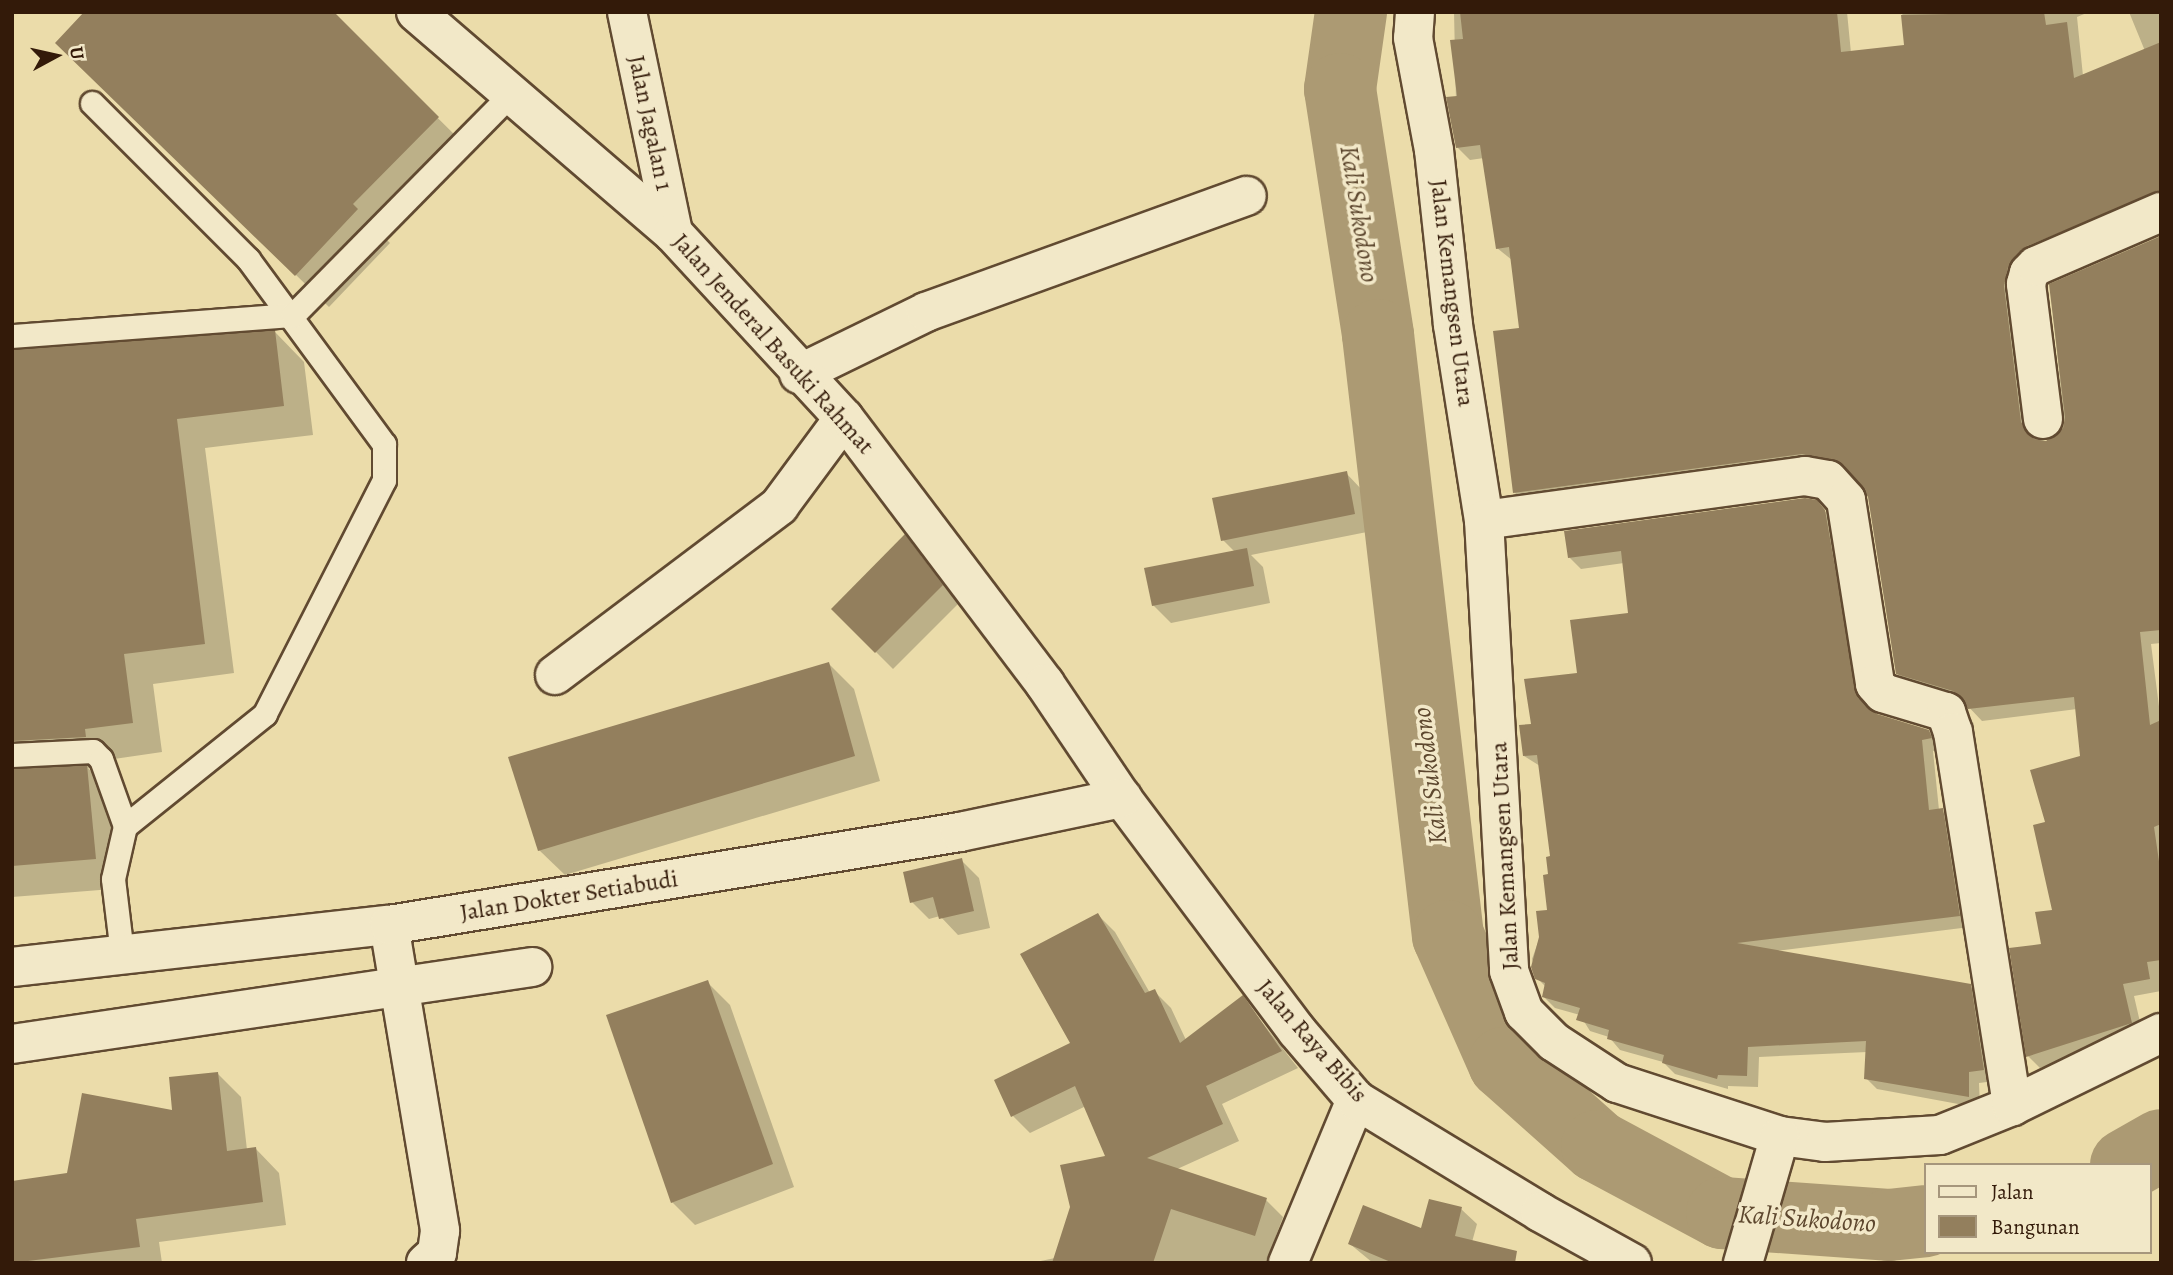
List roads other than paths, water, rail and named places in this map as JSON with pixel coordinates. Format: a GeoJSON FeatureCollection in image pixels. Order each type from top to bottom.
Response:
{"type":"FeatureCollection","features":[{"type":"Feature","properties":{"kind":"street","name":"Jalan Jenderal Basuki Rahmat"},"geometry":{"type":"LineString","coordinates":[[416,12],[509,96],[673,233],[799,374],[844,418],[1076,728],[1122,797]]}},
{"type":"Feature","properties":{"kind":"street","name":"Jalan Jagalan 1"},"geometry":{"type":"LineString","coordinates":[[626,12],[673,233]]}},
{"type":"Feature","properties":{"kind":"street","name":"Jalan Kemangsen Utara"},"geometry":{"type":"LineString","coordinates":[[1415,12],[1413,38],[1434,150],[1454,324],[1484,520],[1509,971],[1524,1012],[1554,1042],[1617,1083],[1777,1146],[1940,1135],[2012,1106],[2161,1033]]}},
{"type":"Feature","properties":{"kind":"street"},"geometry":{"type":"LineString","coordinates":[[799,374],[926,312],[1247,196]]}},
{"type":"Feature","properties":{"kind":"street"},"geometry":{"type":"LineString","coordinates":[[2043,419],[2025,284],[2029,273],[2036,266],[2161,212]]}},
{"type":"Feature","properties":{"kind":"street"},"geometry":{"type":"LineString","coordinates":[[555,675],[779,506],[844,418]]}},
{"type":"Feature","properties":{"kind":"street"},"geometry":{"type":"LineString","coordinates":[[1484,520],[1805,476],[1828,480],[1846,500],[1875,684],[1883,693],[1946,712],[1953,732],[2012,1106]]}},
{"type":"Feature","properties":{"kind":"street","name":"Jalan Dokter Setiabudi"},"geometry":{"type":"LineString","coordinates":[[12,967],[389,925],[960,832],[1122,797]]}},
{"type":"Feature","properties":{"kind":"street","name":"Jalan Raya Bibis"},"geometry":{"type":"LineString","coordinates":[[1122,797],[1297,1031],[1356,1100],[1632,1263]]}},
{"type":"Feature","properties":{"kind":"street"},"geometry":{"type":"LineString","coordinates":[[389,925],[440,1231],[437,1253],[426,1263]]}},
{"type":"Feature","properties":{"kind":"street"},"geometry":{"type":"LineString","coordinates":[[12,1044],[532,968]]}},
{"type":"Feature","properties":{"kind":"street"},"geometry":{"type":"LineString","coordinates":[[1288,1263],[1356,1100]]}},
{"type":"Feature","properties":{"kind":"street"},"geometry":{"type":"LineString","coordinates":[[1746,1254],[1777,1146]]}},
{"type":"Feature","properties":{"kind":"lane"},"geometry":{"type":"LineString","coordinates":[[12,336],[293,315],[509,96]]}},
{"type":"Feature","properties":{"kind":"lane"},"geometry":{"type":"LineString","coordinates":[[92,103],[248,259],[372,422],[384,444],[384,480],[265,714],[125,826]]}},
{"type":"Feature","properties":{"kind":"lane"},"geometry":{"type":"LineString","coordinates":[[12,755],[93,751],[102,759],[125,826],[113,879],[122,953]]}},
{"type":"Feature","properties":{"kind":"waterway","name":"Kali Sukodono"},"geometry":{"type":"LineString","coordinates":[[1351,12],[1340,89],[1378,335],[1448,936],[1504,1063],[1597,1146],[1722,1213],[1889,1225],[1924,1221]]}},
{"type":"Feature","properties":{"kind":"waterway","name":"Kali Sukodono"},"geometry":{"type":"LineString","coordinates":[[2130,1163],[2161,1145]]}}]}
